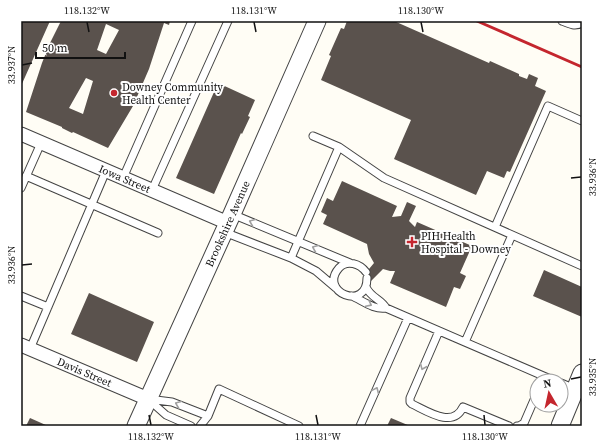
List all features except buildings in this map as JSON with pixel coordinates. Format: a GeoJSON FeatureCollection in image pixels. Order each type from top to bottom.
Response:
{"type":"FeatureCollection","features":[{"type":"Feature","properties":{"kind":"street","name":"Brookshire Avenue"},"geometry":{"type":"LineString","coordinates":[[136,426],[228,223],[316,21]]}},
{"type":"Feature","properties":{"kind":"street","name":"Iowa Street"},"geometry":{"type":"LineString","coordinates":[[21,134],[228,223]]}},
{"type":"Feature","properties":{"kind":"street","name":"Davis Street"},"geometry":{"type":"LineString","coordinates":[[26,347],[148,399]]}},
{"type":"Feature","properties":{"kind":"street"},"geometry":{"type":"LineString","coordinates":[[569,385],[582,373]]}},
{"type":"Feature","properties":{"kind":"street"},"geometry":{"type":"LineString","coordinates":[[560,426],[563,413]]}},
{"type":"Feature","properties":{"kind":"lane"},"geometry":{"type":"LineString","coordinates":[[123,178],[192,21]]}},
{"type":"Feature","properties":{"kind":"lane"},"geometry":{"type":"LineString","coordinates":[[152,190],[228,21]]}},
{"type":"Feature","properties":{"kind":"lane"},"geometry":{"type":"LineString","coordinates":[[562,21],[573,26],[582,23]]}},
{"type":"Feature","properties":{"kind":"lane"},"geometry":{"type":"LineString","coordinates":[[495,227],[548,106],[582,121]]}},
{"type":"Feature","properties":{"kind":"lane"},"geometry":{"type":"LineString","coordinates":[[314,136],[339,147],[384,178],[582,266]]}},
{"type":"Feature","properties":{"kind":"lane"},"geometry":{"type":"LineString","coordinates":[[21,188],[41,143]]}},
{"type":"Feature","properties":{"kind":"lane"},"geometry":{"type":"LineString","coordinates":[[291,258],[339,147]]}},
{"type":"Feature","properties":{"kind":"lane"},"geometry":{"type":"LineString","coordinates":[[26,347],[48,307],[106,171]]}},
{"type":"Feature","properties":{"kind":"lane"},"geometry":{"type":"LineString","coordinates":[[26,176],[158,233]]}},
{"type":"Feature","properties":{"kind":"lane"},"geometry":{"type":"LineString","coordinates":[[228,223],[298,241],[360,266],[367,275],[366,287],[360,294],[347,296],[316,271],[228,223]]}},
{"type":"Feature","properties":{"kind":"lane"},"geometry":{"type":"LineString","coordinates":[[465,342],[512,235]]}},
{"type":"Feature","properties":{"kind":"lane"},"geometry":{"type":"LineString","coordinates":[[336,288],[334,278],[336,274],[341,266],[350,263]]}},
{"type":"Feature","properties":{"kind":"lane"},"geometry":{"type":"LineString","coordinates":[[366,287],[368,292],[383,303],[386,308]]}},
{"type":"Feature","properties":{"kind":"lane"},"geometry":{"type":"LineString","coordinates":[[21,296],[48,307]]}},
{"type":"Feature","properties":{"kind":"lane"},"geometry":{"type":"LineString","coordinates":[[352,296],[376,308],[386,308],[465,342],[530,373]]}},
{"type":"Feature","properties":{"kind":"lane"},"geometry":{"type":"LineString","coordinates":[[360,426],[408,318]]}},
{"type":"Feature","properties":{"kind":"lane"},"geometry":{"type":"LineString","coordinates":[[438,331],[410,398],[410,402],[434,415],[448,418],[456,416],[464,407],[510,426]]}},
{"type":"Feature","properties":{"kind":"lane"},"geometry":{"type":"LineString","coordinates":[[200,426],[208,416],[218,390],[299,426]]}},
{"type":"Feature","properties":{"kind":"lane"},"geometry":{"type":"LineString","coordinates":[[148,399],[172,402],[208,416]]}},
{"type":"Feature","properties":{"kind":"lane"},"geometry":{"type":"LineString","coordinates":[[148,399],[166,415],[191,426]]}},
{"type":"Feature","properties":{"kind":"lane"},"geometry":{"type":"LineString","coordinates":[[517,426],[524,423],[529,411]]}},
{"type":"Feature","properties":{"kind":"railway"},"geometry":{"type":"LineString","coordinates":[[477,21],[582,67]]}},
{"type":"Feature","properties":{"kind":"place","name":"Downey Community Health Center"},"geometry":{"type":"Point","coordinates":[114,93]}},
{"type":"Feature","properties":{"kind":"place","name":"PIH Health Hospital - Downey"},"geometry":{"type":"Point","coordinates":[412,242]}}]}
